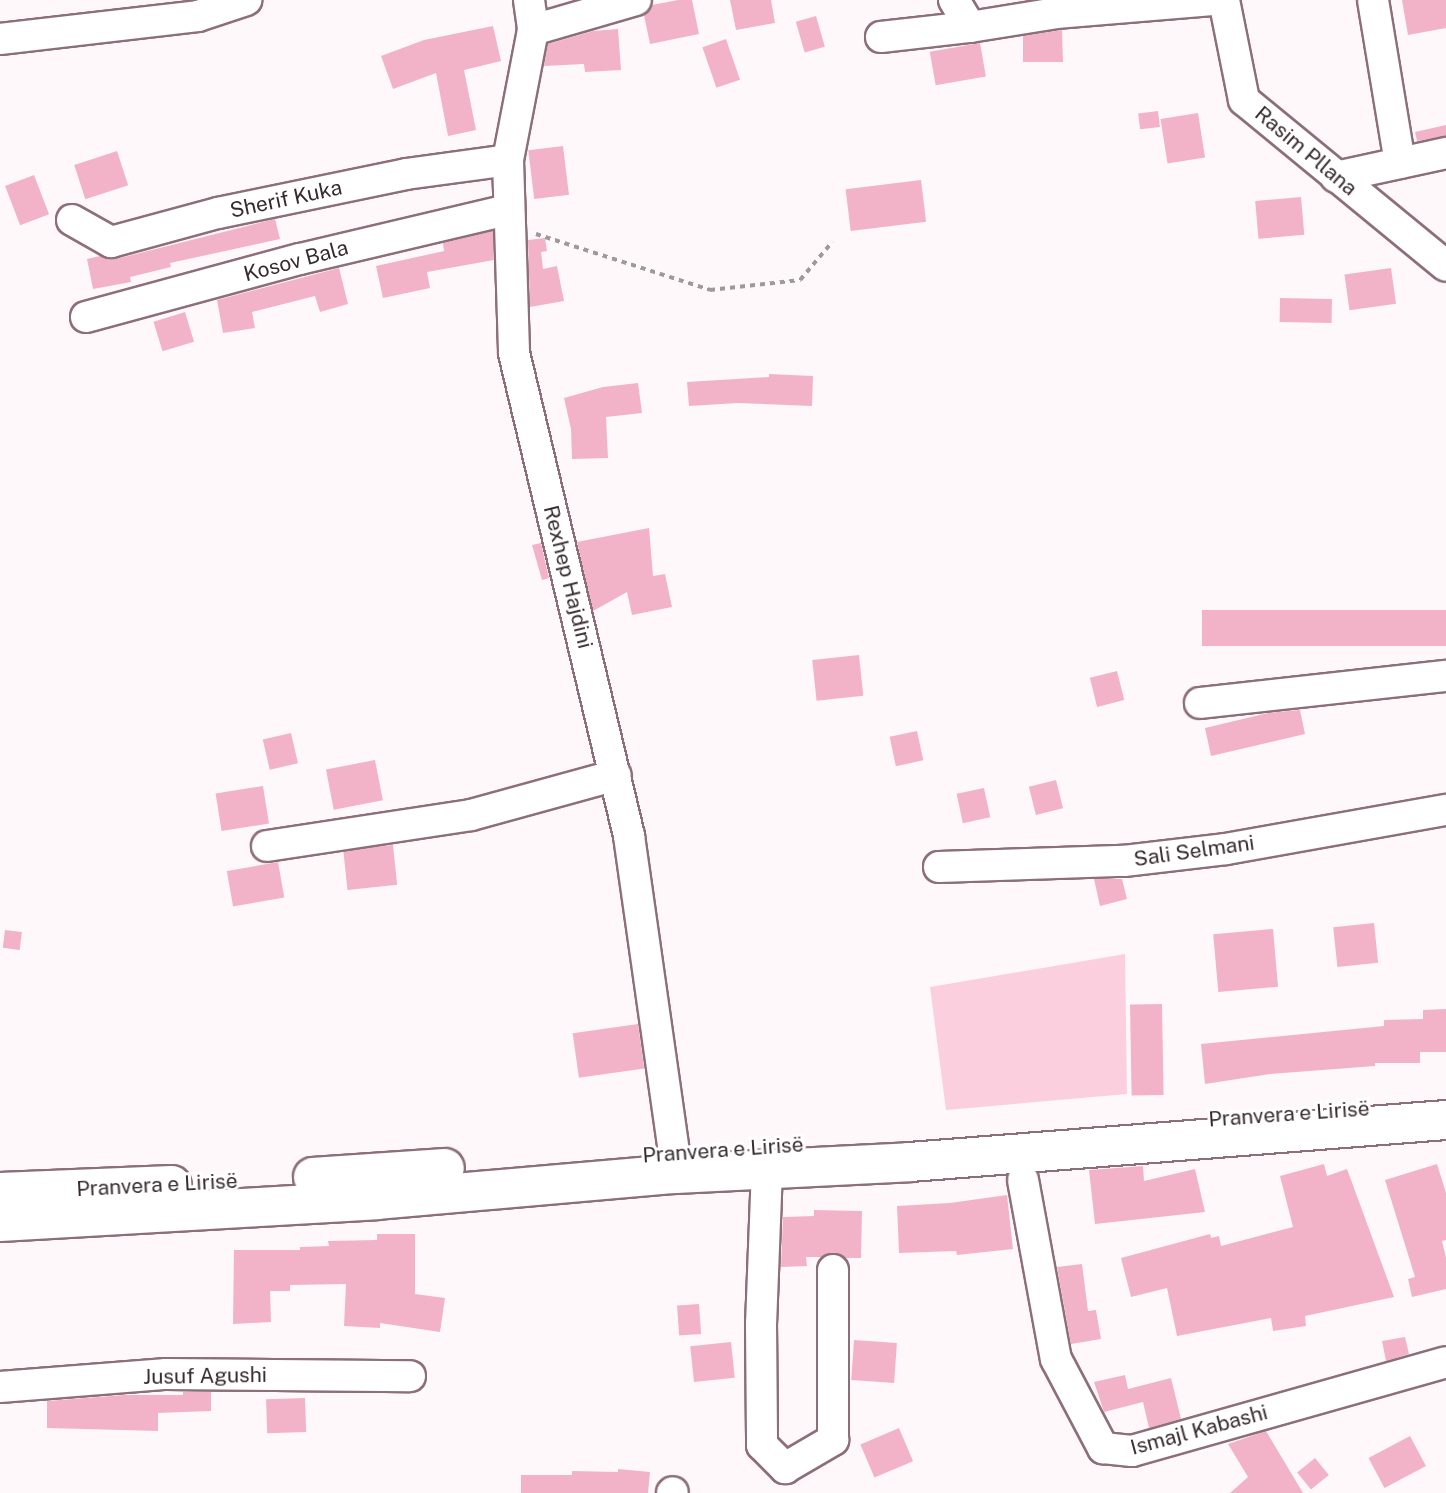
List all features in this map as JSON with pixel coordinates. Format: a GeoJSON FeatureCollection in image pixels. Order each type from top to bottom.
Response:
{"type":"FeatureCollection","features":[{"type":"Feature","properties":{"kind":"main road","name":"Pranvera e Lirisë"},"geometry":{"type":"LineString","coordinates":[[0,1192],[208,1184],[1446,1104]]}},
{"type":"Feature","properties":{"kind":"main road","name":"Pranvera e Lirisë"},"geometry":{"type":"LineString","coordinates":[[0,1222],[376,1200],[1446,1120]]}},
{"type":"Feature","properties":{"kind":"street"},"geometry":{"type":"LineString","coordinates":[[0,39],[198,16],[246,0]]}},
{"type":"Feature","properties":{"kind":"street","name":"Rexhep Hajdini"},"geometry":{"type":"LineString","coordinates":[[529,0],[533,30],[508,160],[507,217],[514,353],[616,775],[631,849],[674,1153]]}},
{"type":"Feature","properties":{"kind":"street"},"geometry":{"type":"LineString","coordinates":[[533,30],[636,0]]}},
{"type":"Feature","properties":{"kind":"street"},"geometry":{"type":"LineString","coordinates":[[954,0],[970,27]]}},
{"type":"Feature","properties":{"kind":"street"},"geometry":{"type":"LineString","coordinates":[[881,37],[970,27],[1056,13],[1214,0]]}},
{"type":"Feature","properties":{"kind":"street","name":"Rasim Pllana"},"geometry":{"type":"LineString","coordinates":[[1224,0],[1244,100],[1446,266]]}},
{"type":"Feature","properties":{"kind":"street"},"geometry":{"type":"LineString","coordinates":[[1373,0],[1400,163]]}},
{"type":"Feature","properties":{"kind":"street"},"geometry":{"type":"LineString","coordinates":[[1336,177],[1446,153]]}},
{"type":"Feature","properties":{"kind":"street","name":"Sherif Kuka"},"geometry":{"type":"LineString","coordinates":[[72,220],[111,242],[218,213],[406,174],[508,160]]}},
{"type":"Feature","properties":{"kind":"street","name":"Kosov Bala"},"geometry":{"type":"LineString","coordinates":[[86,317],[300,260],[507,217]]}},
{"type":"Feature","properties":{"kind":"street"},"geometry":{"type":"LineString","coordinates":[[1200,703],[1446,676]]}},
{"type":"Feature","properties":{"kind":"street"},"geometry":{"type":"LineString","coordinates":[[267,846],[471,815],[616,775]]}},
{"type":"Feature","properties":{"kind":"street","name":"Sali Selmani"},"geometry":{"type":"LineString","coordinates":[[939,867],[1124,861],[1226,849],[1446,810]]}},
{"type":"Feature","properties":{"kind":"street","name":"Pranvera e Lirisë"},"geometry":{"type":"LineString","coordinates":[[767,1169],[761,1323],[762,1445],[785,1468],[833,1440],[833,1270]]}},
{"type":"Feature","properties":{"kind":"street","name":"Ismajl Kabashi"},"geometry":{"type":"LineString","coordinates":[[1023,1180],[1056,1359],[1103,1448],[1132,1451],[1446,1362]]}},
{"type":"Feature","properties":{"kind":"street","name":"Jusuf Agushi"},"geometry":{"type":"LineString","coordinates":[[0,1387],[166,1374],[410,1376]]}},
{"type":"Feature","properties":{"kind":"path"},"geometry":{"type":"LineString","coordinates":[[507,217],[710,290],[800,280],[832,242]]}},
{"type":"Feature","properties":{"kind":"shaded area"},"geometry":{"type":"Polygon","coordinates":[[[1125,954],[1127,1094],[946,1110],[930,987],[1125,954]]]}},
{"type":"Feature","properties":{"kind":"building"},"geometry":{"type":"Polygon","coordinates":[[[692,0],[699,34],[650,44],[644,15],[652,5],[692,0]]]}},
{"type":"Feature","properties":{"kind":"building"},"geometry":{"type":"Polygon","coordinates":[[[730,0],[771,0],[775,23],[736,30],[730,0]]]}},
{"type":"Feature","properties":{"kind":"building"},"geometry":{"type":"Polygon","coordinates":[[[1402,0],[1446,0],[1446,28],[1408,35],[1402,0]]]}},
{"type":"Feature","properties":{"kind":"building"},"geometry":{"type":"Polygon","coordinates":[[[816,16],[825,47],[805,53],[796,22],[816,16]]]}},
{"type":"Feature","properties":{"kind":"building"},"geometry":{"type":"Polygon","coordinates":[[[493,26],[501,61],[464,70],[476,130],[448,136],[436,73],[393,89],[381,56],[424,40],[493,26]]]}},
{"type":"Feature","properties":{"kind":"building"},"geometry":{"type":"Polygon","coordinates":[[[618,29],[621,70],[585,72],[584,64],[544,66],[548,44],[593,31],[618,29]]]}},
{"type":"Feature","properties":{"kind":"building"},"geometry":{"type":"Polygon","coordinates":[[[1062,30],[1063,62],[1023,62],[1023,36],[1062,30]]]}},
{"type":"Feature","properties":{"kind":"building"},"geometry":{"type":"Polygon","coordinates":[[[726,39],[740,80],[716,88],[702,47],[726,39]]]}},
{"type":"Feature","properties":{"kind":"building"},"geometry":{"type":"Polygon","coordinates":[[[980,43],[986,76],[936,85],[930,52],[980,43]]]}},
{"type":"Feature","properties":{"kind":"building"},"geometry":{"type":"Polygon","coordinates":[[[1158,111],[1160,127],[1140,129],[1138,113],[1158,111]]]}},
{"type":"Feature","properties":{"kind":"building"},"geometry":{"type":"Polygon","coordinates":[[[1198,113],[1205,157],[1168,163],[1160,119],[1198,113]]]}},
{"type":"Feature","properties":{"kind":"building"},"geometry":{"type":"Polygon","coordinates":[[[1446,125],[1446,136],[1417,141],[1415,132],[1446,125]]]}},
{"type":"Feature","properties":{"kind":"building"},"geometry":{"type":"Polygon","coordinates":[[[563,146],[569,195],[534,199],[528,150],[563,146]]]}},
{"type":"Feature","properties":{"kind":"building"},"geometry":{"type":"Polygon","coordinates":[[[117,151],[128,185],[85,199],[74,165],[117,151]]]}},
{"type":"Feature","properties":{"kind":"building"},"geometry":{"type":"Polygon","coordinates":[[[34,175],[49,214],[20,225],[5,186],[34,175]]]}},
{"type":"Feature","properties":{"kind":"building"},"geometry":{"type":"Polygon","coordinates":[[[921,180],[926,222],[851,231],[846,189],[921,180]]]}},
{"type":"Feature","properties":{"kind":"building"},"geometry":{"type":"Polygon","coordinates":[[[1301,197],[1304,235],[1258,239],[1255,201],[1301,197]]]}},
{"type":"Feature","properties":{"kind":"building"},"geometry":{"type":"Polygon","coordinates":[[[275,219],[280,239],[170,263],[171,267],[130,277],[131,282],[93,289],[87,259],[100,256],[116,259],[275,219]]]}},
{"type":"Feature","properties":{"kind":"building"},"geometry":{"type":"Polygon","coordinates":[[[493,231],[494,260],[427,272],[430,288],[383,298],[376,266],[444,251],[443,243],[493,231]]]}},
{"type":"Feature","properties":{"kind":"building"},"geometry":{"type":"Polygon","coordinates":[[[545,238],[547,251],[541,252],[543,269],[557,266],[564,301],[530,307],[528,240],[545,238]]]}},
{"type":"Feature","properties":{"kind":"building"},"geometry":{"type":"Polygon","coordinates":[[[339,268],[348,304],[320,312],[315,296],[252,312],[255,328],[223,333],[217,300],[339,268]]]}},
{"type":"Feature","properties":{"kind":"building"},"geometry":{"type":"Polygon","coordinates":[[[1391,268],[1396,304],[1349,310],[1344,275],[1391,268]]]}},
{"type":"Feature","properties":{"kind":"building"},"geometry":{"type":"Polygon","coordinates":[[[1280,298],[1332,299],[1332,323],[1280,322],[1280,298]]]}},
{"type":"Feature","properties":{"kind":"building"},"geometry":{"type":"Polygon","coordinates":[[[185,312],[194,342],[163,351],[153,322],[185,312]]]}},
{"type":"Feature","properties":{"kind":"building"},"geometry":{"type":"Polygon","coordinates":[[[769,374],[813,376],[812,406],[738,403],[689,406],[687,382],[769,377],[769,374]]]}},
{"type":"Feature","properties":{"kind":"building"},"geometry":{"type":"Polygon","coordinates":[[[638,383],[642,413],[606,417],[608,458],[572,459],[571,429],[564,398],[603,387],[638,383]]]}},
{"type":"Feature","properties":{"kind":"building"},"geometry":{"type":"Polygon","coordinates":[[[649,528],[653,576],[665,574],[672,607],[632,615],[627,592],[593,611],[577,542],[649,528]]]}},
{"type":"Feature","properties":{"kind":"building"},"geometry":{"type":"Polygon","coordinates":[[[541,543],[549,578],[542,580],[532,545],[541,543]]]}},
{"type":"Feature","properties":{"kind":"building"},"geometry":{"type":"Polygon","coordinates":[[[1202,610],[1446,610],[1446,646],[1202,646],[1202,610]]]}},
{"type":"Feature","properties":{"kind":"building"},"geometry":{"type":"Polygon","coordinates":[[[859,655],[863,696],[817,701],[812,660],[859,655]]]}},
{"type":"Feature","properties":{"kind":"building"},"geometry":{"type":"Polygon","coordinates":[[[1117,671],[1124,700],[1097,707],[1090,678],[1117,671]]]}},
{"type":"Feature","properties":{"kind":"building"},"geometry":{"type":"Polygon","coordinates":[[[1300,710],[1305,734],[1211,756],[1205,728],[1268,713],[1300,710]]]}},
{"type":"Feature","properties":{"kind":"building"},"geometry":{"type":"Polygon","coordinates":[[[917,731],[923,760],[896,766],[890,737],[917,731]]]}},
{"type":"Feature","properties":{"kind":"building"},"geometry":{"type":"Polygon","coordinates":[[[291,733],[298,763],[270,770],[263,740],[291,733]]]}},
{"type":"Feature","properties":{"kind":"building"},"geometry":{"type":"Polygon","coordinates":[[[375,760],[383,800],[334,810],[326,770],[375,760]]]}},
{"type":"Feature","properties":{"kind":"building"},"geometry":{"type":"Polygon","coordinates":[[[1056,780],[1063,808],[1036,815],[1029,787],[1056,780]]]}},
{"type":"Feature","properties":{"kind":"building"},"geometry":{"type":"Polygon","coordinates":[[[263,786],[269,824],[222,831],[216,794],[263,786]]]}},
{"type":"Feature","properties":{"kind":"building"},"geometry":{"type":"Polygon","coordinates":[[[984,788],[990,817],[963,823],[957,794],[984,788]]]}},
{"type":"Feature","properties":{"kind":"building"},"geometry":{"type":"Polygon","coordinates":[[[393,845],[397,885],[347,890],[343,850],[393,845]]]}},
{"type":"Feature","properties":{"kind":"building"},"geometry":{"type":"Polygon","coordinates":[[[278,862],[284,897],[233,906],[227,871],[278,862]]]}},
{"type":"Feature","properties":{"kind":"building"},"geometry":{"type":"Polygon","coordinates":[[[1094,879],[1122,879],[1127,899],[1100,906],[1094,879]]]}},
{"type":"Feature","properties":{"kind":"building"},"geometry":{"type":"Polygon","coordinates":[[[1374,923],[1378,963],[1337,967],[1333,927],[1374,923]]]}},
{"type":"Feature","properties":{"kind":"building"},"geometry":{"type":"Polygon","coordinates":[[[1273,929],[1278,987],[1218,992],[1213,934],[1273,929]]]}},
{"type":"Feature","properties":{"kind":"building"},"geometry":{"type":"Polygon","coordinates":[[[5,930],[22,932],[20,950],[3,948],[5,930]]]}},
{"type":"Feature","properties":{"kind":"building"},"geometry":{"type":"Polygon","coordinates":[[[1162,1004],[1164,1095],[1132,1096],[1130,1005],[1162,1004]]]}},
{"type":"Feature","properties":{"kind":"building"},"geometry":{"type":"Polygon","coordinates":[[[1446,1009],[1446,1052],[1420,1052],[1420,1063],[1375,1063],[1375,1066],[1270,1074],[1205,1084],[1201,1044],[1384,1026],[1384,1020],[1423,1019],[1423,1010],[1446,1009]]]}},
{"type":"Feature","properties":{"kind":"building"},"geometry":{"type":"Polygon","coordinates":[[[638,1024],[644,1069],[579,1078],[573,1033],[638,1024]]]}},
{"type":"Feature","properties":{"kind":"building"},"geometry":{"type":"Polygon","coordinates":[[[1324,1164],[1327,1176],[1347,1169],[1394,1297],[1305,1316],[1306,1326],[1273,1331],[1271,1318],[1177,1336],[1167,1288],[1131,1297],[1121,1258],[1210,1234],[1211,1238],[1219,1236],[1221,1246],[1293,1227],[1280,1176],[1324,1164]]]}},
{"type":"Feature","properties":{"kind":"building"},"geometry":{"type":"Polygon","coordinates":[[[1437,1164],[1446,1193],[1446,1240],[1442,1241],[1446,1258],[1446,1289],[1412,1297],[1408,1279],[1415,1277],[1385,1180],[1437,1164]]]}},
{"type":"Feature","properties":{"kind":"building"},"geometry":{"type":"Polygon","coordinates":[[[1143,1166],[1144,1181],[1195,1169],[1205,1212],[1095,1224],[1089,1170],[1143,1166]]]}},
{"type":"Feature","properties":{"kind":"building"},"geometry":{"type":"Polygon","coordinates":[[[1007,1195],[1013,1249],[957,1255],[956,1251],[899,1253],[897,1206],[950,1203],[1007,1195]]]}},
{"type":"Feature","properties":{"kind":"building"},"geometry":{"type":"Polygon","coordinates":[[[814,1210],[862,1211],[861,1258],[845,1258],[832,1253],[822,1257],[806,1257],[807,1266],[781,1267],[783,1217],[814,1216],[814,1210]]]}},
{"type":"Feature","properties":{"kind":"building"},"geometry":{"type":"Polygon","coordinates":[[[377,1234],[415,1234],[415,1294],[445,1298],[440,1332],[380,1323],[380,1328],[344,1326],[346,1284],[290,1285],[290,1291],[270,1291],[271,1322],[233,1324],[234,1250],[300,1250],[300,1247],[329,1246],[328,1241],[377,1240],[377,1234]]]}},
{"type":"Feature","properties":{"kind":"building"},"geometry":{"type":"Polygon","coordinates":[[[1082,1264],[1088,1311],[1096,1310],[1101,1339],[1071,1344],[1057,1267],[1082,1264]]]}},
{"type":"Feature","properties":{"kind":"building"},"geometry":{"type":"Polygon","coordinates":[[[699,1304],[701,1334],[679,1335],[677,1306],[699,1304]]]}},
{"type":"Feature","properties":{"kind":"building"},"geometry":{"type":"Polygon","coordinates":[[[1405,1337],[1409,1354],[1386,1361],[1382,1341],[1405,1337]]]}},
{"type":"Feature","properties":{"kind":"building"},"geometry":{"type":"Polygon","coordinates":[[[854,1340],[897,1343],[894,1383],[851,1380],[854,1340]]]}},
{"type":"Feature","properties":{"kind":"building"},"geometry":{"type":"Polygon","coordinates":[[[731,1342],[735,1378],[694,1382],[690,1346],[731,1342]]]}},
{"type":"Feature","properties":{"kind":"building"},"geometry":{"type":"Polygon","coordinates":[[[1125,1375],[1128,1389],[1171,1378],[1181,1419],[1149,1428],[1143,1402],[1104,1412],[1094,1382],[1125,1375]]]}},
{"type":"Feature","properties":{"kind":"building"},"geometry":{"type":"Polygon","coordinates":[[[183,1392],[211,1392],[211,1411],[158,1413],[158,1431],[47,1428],[47,1401],[124,1395],[183,1395],[183,1392]]]}},
{"type":"Feature","properties":{"kind":"building"},"geometry":{"type":"Polygon","coordinates":[[[305,1398],[306,1432],[267,1433],[266,1399],[305,1398]]]}},
{"type":"Feature","properties":{"kind":"building"},"geometry":{"type":"Polygon","coordinates":[[[899,1428],[913,1461],[874,1478],[860,1444],[899,1428]]]}},
{"type":"Feature","properties":{"kind":"building"},"geometry":{"type":"Polygon","coordinates":[[[1266,1431],[1303,1493],[1230,1493],[1248,1477],[1228,1444],[1266,1431]]]}},
{"type":"Feature","properties":{"kind":"building"},"geometry":{"type":"Polygon","coordinates":[[[1410,1436],[1426,1466],[1384,1488],[1369,1458],[1410,1436]]]}},
{"type":"Feature","properties":{"kind":"building"},"geometry":{"type":"Polygon","coordinates":[[[1315,1458],[1329,1475],[1311,1490],[1297,1472],[1315,1458]]]}},
{"type":"Feature","properties":{"kind":"building"},"geometry":{"type":"Polygon","coordinates":[[[618,1469],[650,1472],[648,1493],[521,1493],[521,1475],[572,1475],[572,1471],[618,1472],[618,1469]]]}}]}
